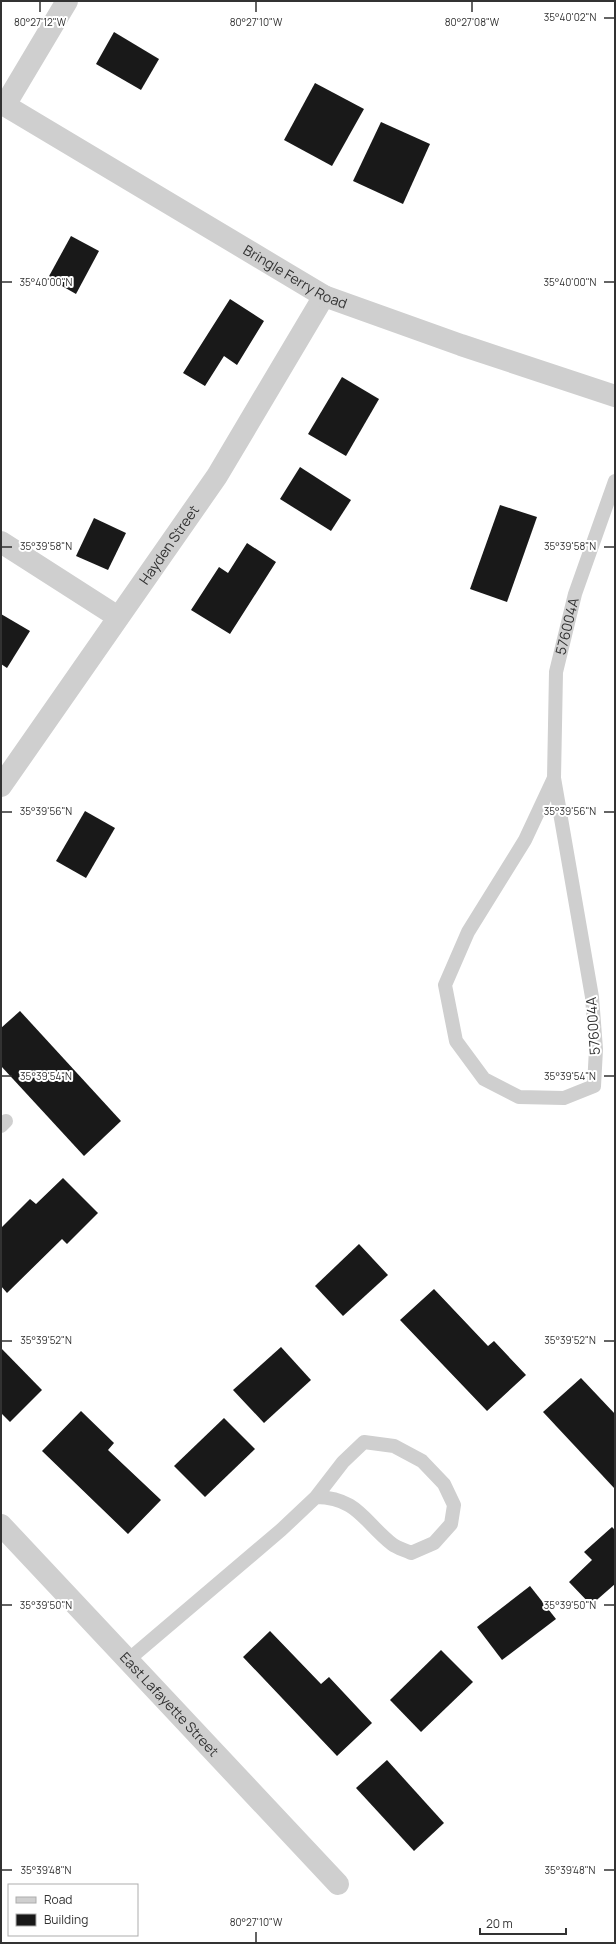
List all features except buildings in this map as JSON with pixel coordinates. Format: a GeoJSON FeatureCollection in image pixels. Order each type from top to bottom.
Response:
{"type":"FeatureCollection","features":[{"type":"Feature","properties":{"kind":"street"},"geometry":{"type":"LineString","coordinates":[[3,104],[68,1]]}},
{"type":"Feature","properties":{"kind":"street","name":"Bringle Ferry Road"},"geometry":{"type":"LineString","coordinates":[[3,104],[324,296],[461,345],[615,396]]}},
{"type":"Feature","properties":{"kind":"street","name":"Hayden Street"},"geometry":{"type":"LineString","coordinates":[[1,786],[217,476],[324,296]]}},
{"type":"Feature","properties":{"kind":"street"},"geometry":{"type":"LineString","coordinates":[[1,542],[118,618]]}},
{"type":"Feature","properties":{"kind":"street","name":"East Lafayette Street"},"geometry":{"type":"LineString","coordinates":[[1,1525],[338,1884]]}},
{"type":"Feature","properties":{"kind":"lane","name":"576004A"},"geometry":{"type":"LineString","coordinates":[[554,778],[525,840],[468,932],[445,985],[456,1041],[484,1079],[519,1097],[564,1098],[594,1086],[596,1049],[592,997],[554,778],[556,672],[575,594],[615,481]]}},
{"type":"Feature","properties":{"kind":"lane"},"geometry":{"type":"LineString","coordinates":[[128,1660],[281,1530],[316,1497],[342,1462],[364,1442],[394,1446],[422,1461],[444,1484],[454,1505],[451,1524],[434,1543],[411,1553],[393,1544],[357,1509],[333,1497],[316,1497]]}}]}
